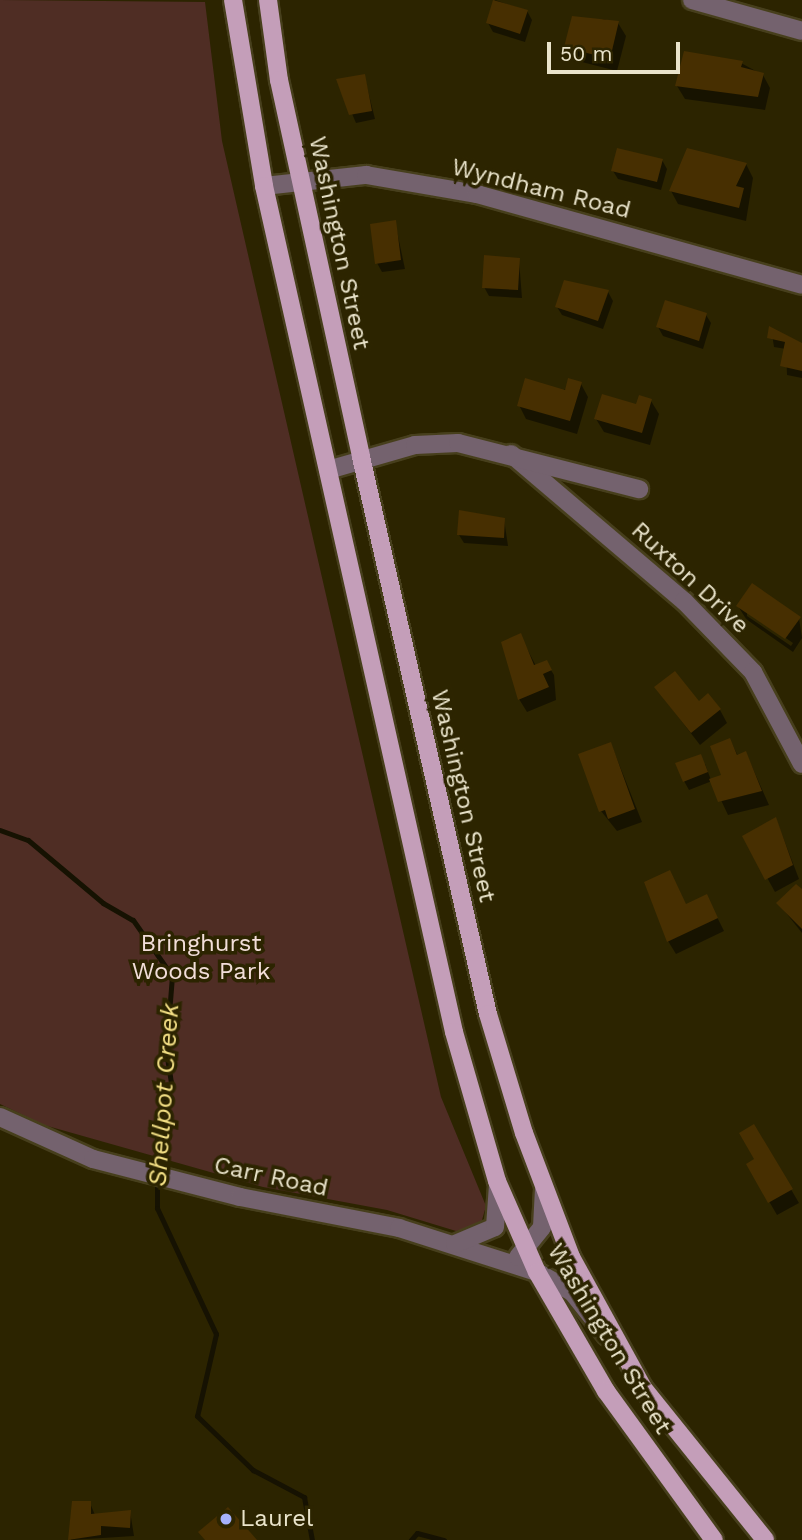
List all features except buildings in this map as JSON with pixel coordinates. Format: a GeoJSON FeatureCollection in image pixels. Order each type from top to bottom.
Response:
{"type":"FeatureCollection","features":[{"type":"Feature","properties":{"kind":"main road","name":"Washington Street"},"geometry":{"type":"LineString","coordinates":[[233,0],[264,186],[454,1032],[497,1181],[537,1272],[606,1391],[714,1540]]}},
{"type":"Feature","properties":{"kind":"main road","name":"Washington Street"},"geometry":{"type":"LineString","coordinates":[[268,0],[300,180],[488,1014],[544,1187],[571,1257],[643,1388],[765,1540]]}},
{"type":"Feature","properties":{"kind":"street"},"geometry":{"type":"LineString","coordinates":[[692,0],[802,31]]}},
{"type":"Feature","properties":{"kind":"street","name":"Wyndham Road"},"geometry":{"type":"LineString","coordinates":[[264,186],[300,180],[366,175],[477,194],[802,285]]}},
{"type":"Feature","properties":{"kind":"street"},"geometry":{"type":"LineString","coordinates":[[328,470],[361,457],[458,443],[511,453],[639,489]]}},
{"type":"Feature","properties":{"kind":"street","name":"Ruxton Drive"},"geometry":{"type":"LineString","coordinates":[[511,453],[684,601],[753,672],[802,764]]}},
{"type":"Feature","properties":{"kind":"street","name":"Carr Road"},"geometry":{"type":"LineString","coordinates":[[0,1117],[93,1159],[158,1177],[455,1244],[537,1272],[588,1309],[643,1388]]}},
{"type":"Feature","properties":{"kind":"street"},"geometry":{"type":"LineString","coordinates":[[455,1244],[495,1227],[497,1181]]}},
{"type":"Feature","properties":{"kind":"street"},"geometry":{"type":"LineString","coordinates":[[504,1261],[527,1251],[542,1227],[544,1187]]}},
{"type":"Feature","properties":{"kind":"green space","name":"Bringhurst Woods Park"},"geometry":{"type":"Polygon","coordinates":[[[0,0],[205,2],[222,141],[441,1097],[486,1206],[480,1227],[456,1231],[387,1210],[263,1187],[44,1125],[0,1104],[0,0]]]}},
{"type":"Feature","properties":{"kind":"waterway","name":"Shellpot Creek"},"geometry":{"type":"LineString","coordinates":[[0,830],[28,840],[103,903],[133,920],[172,976],[166,1051],[171,1082],[157,1126],[157,1208],[216,1334],[197,1416],[253,1470],[304,1497],[312,1540]]}},
{"type":"Feature","properties":{"kind":"waterway","name":"Shellpot Creek"},"geometry":{"type":"LineString","coordinates":[[411,1540],[417,1533],[444,1540]]}},
{"type":"Feature","properties":{"kind":"place","name":"Laurel"},"geometry":{"type":"Point","coordinates":[226,1519]}}]}
